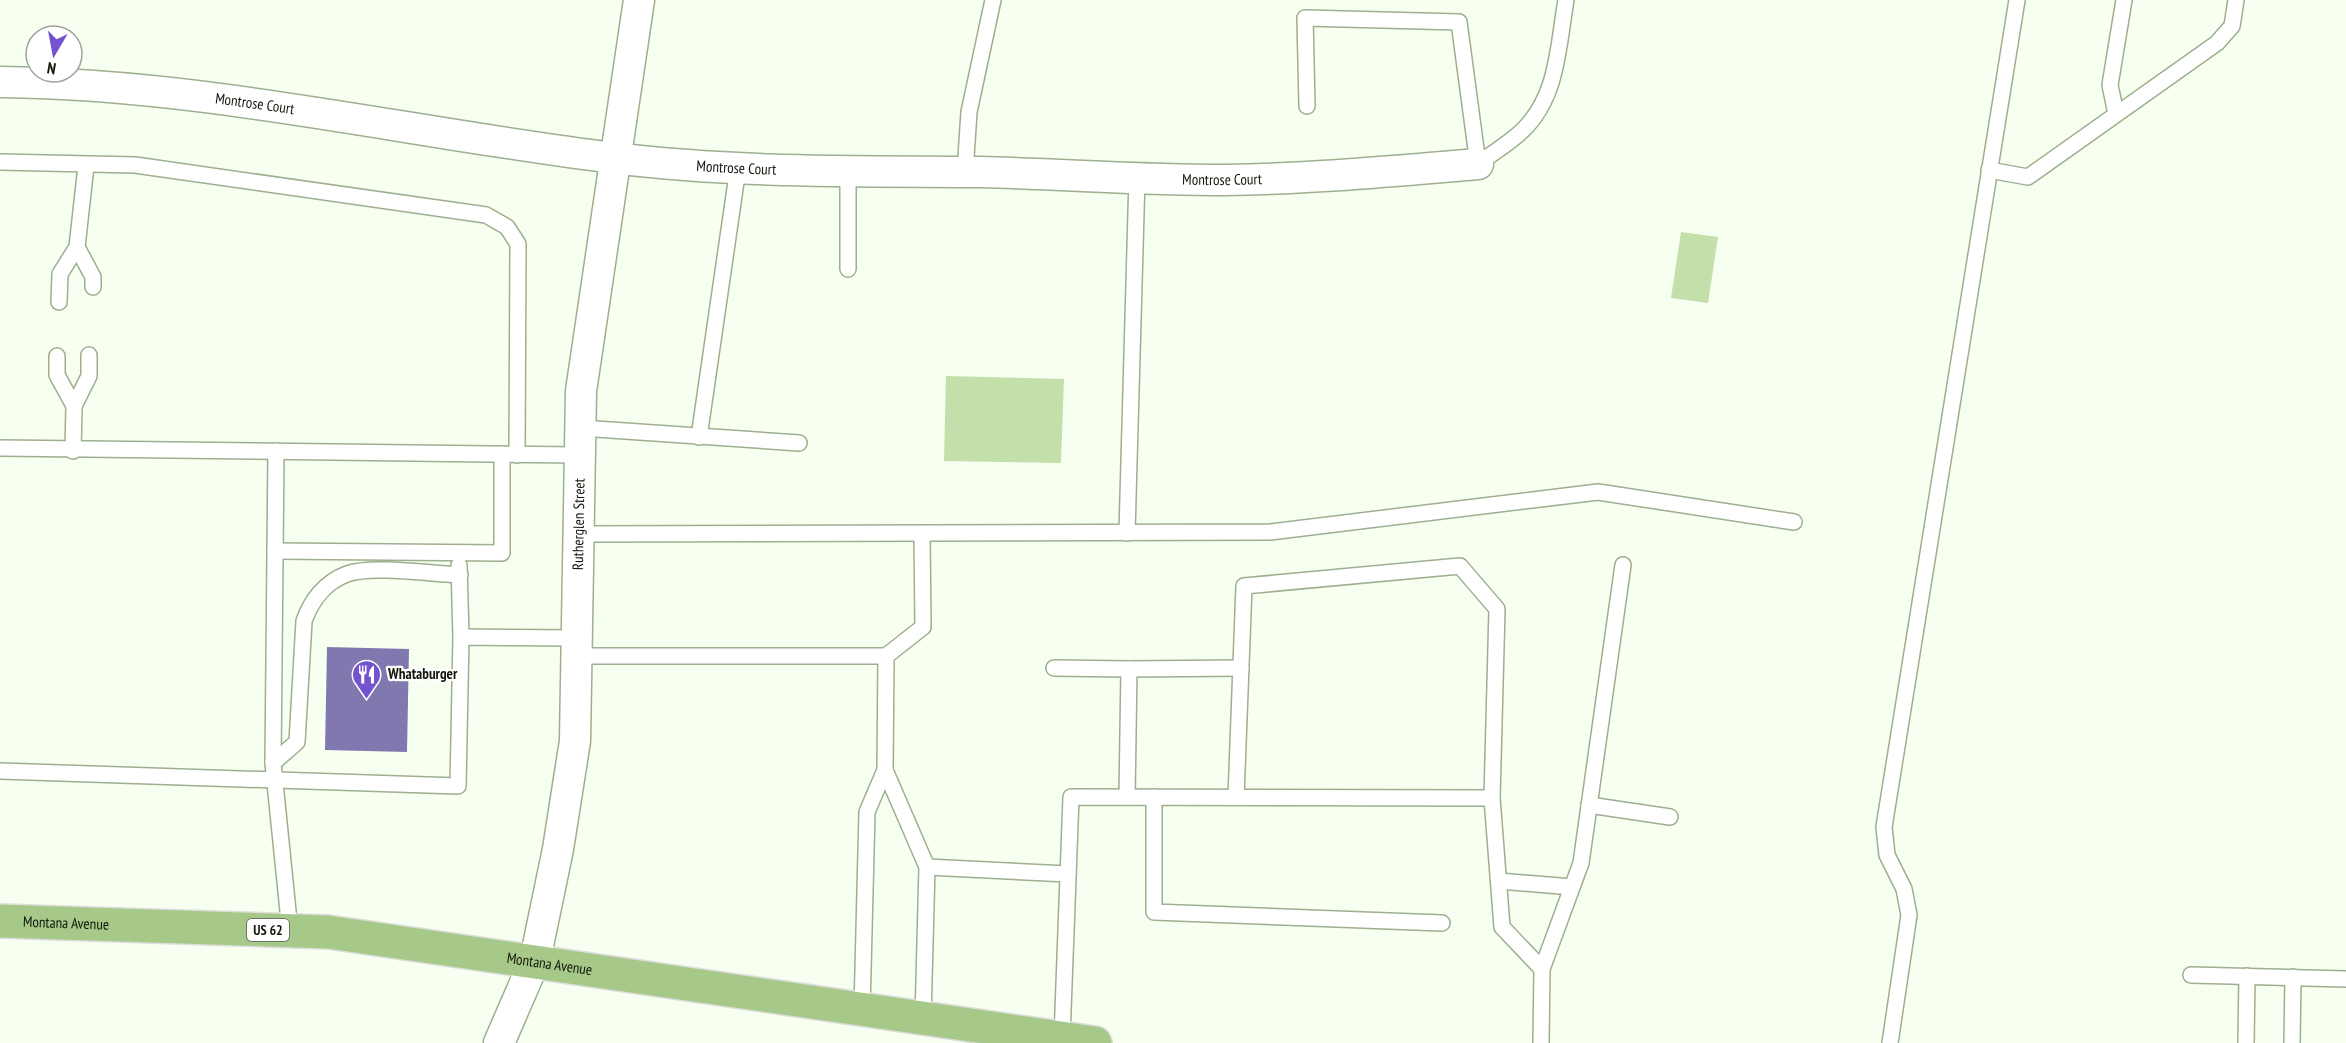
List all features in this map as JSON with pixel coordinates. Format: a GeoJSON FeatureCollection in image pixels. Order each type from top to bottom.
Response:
{"type":"FeatureCollection","features":[{"type":"Feature","properties":{"kind":"highway","name":"Montana Avenue"},"geometry":{"type":"LineString","coordinates":[[0,921],[328,932],[535,960],[1095,1043]]}},
{"type":"Feature","properties":{"kind":"street","name":"Rutherglen Street"},"geometry":{"type":"LineString","coordinates":[[499,1043],[535,960],[558,849],[575,741],[581,390],[639,0]]}},
{"type":"Feature","properties":{"kind":"street","name":"Montrose Court"},"geometry":{"type":"LineString","coordinates":[[0,82],[51,83],[216,98],[615,158],[738,168],[1224,180],[1325,177],[1478,164]]}},
{"type":"Feature","properties":{"kind":"lane"},"geometry":{"type":"LineString","coordinates":[[965,172],[969,112],[993,0]]}},
{"type":"Feature","properties":{"kind":"lane"},"geometry":{"type":"LineString","coordinates":[[1307,106],[1305,18],[1459,22],[1478,164],[1522,131],[1538,112],[1551,89],[1566,0]]}},
{"type":"Feature","properties":{"kind":"lane"},"geometry":{"type":"LineString","coordinates":[[1890,1043],[1910,915],[1904,889],[1887,855],[1884,827],[2017,0]]}},
{"type":"Feature","properties":{"kind":"lane"},"geometry":{"type":"LineString","coordinates":[[2116,114],[2110,85],[2124,0]]}},
{"type":"Feature","properties":{"kind":"lane"},"geometry":{"type":"LineString","coordinates":[[1989,170],[2028,177],[2217,43],[2232,26],[2236,0]]}},
{"type":"Feature","properties":{"kind":"lane"},"geometry":{"type":"LineString","coordinates":[[0,162],[86,166],[135,165],[486,214],[507,227],[518,244],[509,454],[502,553],[275,551]]}},
{"type":"Feature","properties":{"kind":"lane"},"geometry":{"type":"LineString","coordinates":[[59,302],[60,274],[77,247],[86,166]]}},
{"type":"Feature","properties":{"kind":"lane"},"geometry":{"type":"LineString","coordinates":[[699,437],[738,168]]}},
{"type":"Feature","properties":{"kind":"lane"},"geometry":{"type":"LineString","coordinates":[[848,171],[848,269]]}},
{"type":"Feature","properties":{"kind":"lane"},"geometry":{"type":"LineString","coordinates":[[1127,533],[1137,177]]}},
{"type":"Feature","properties":{"kind":"lane"},"geometry":{"type":"LineString","coordinates":[[77,247],[93,277],[93,287]]}},
{"type":"Feature","properties":{"kind":"lane"},"geometry":{"type":"LineString","coordinates":[[73,451],[74,406],[89,376],[89,355]]}},
{"type":"Feature","properties":{"kind":"lane"},"geometry":{"type":"LineString","coordinates":[[57,356],[57,375],[74,406]]}},
{"type":"Feature","properties":{"kind":"lane"},"geometry":{"type":"LineString","coordinates":[[0,448],[73,451],[509,454],[580,442],[699,437],[799,443]]}},
{"type":"Feature","properties":{"kind":"lane"},"geometry":{"type":"LineString","coordinates":[[276,451],[273,763],[290,931]]}},
{"type":"Feature","properties":{"kind":"lane"},"geometry":{"type":"LineString","coordinates":[[579,534],[1270,532],[1598,492],[1794,522]]}},
{"type":"Feature","properties":{"kind":"lane"},"geometry":{"type":"LineString","coordinates":[[461,637],[576,647],[886,656],[923,627],[922,534]]}},
{"type":"Feature","properties":{"kind":"lane"},"geometry":{"type":"LineString","coordinates":[[0,771],[458,786],[461,637],[459,553]]}},
{"type":"Feature","properties":{"kind":"lane"},"geometry":{"type":"LineString","coordinates":[[1541,1043],[1542,969],[1581,863],[1623,565]]}},
{"type":"Feature","properties":{"kind":"lane"},"geometry":{"type":"LineString","coordinates":[[1236,797],[1244,586],[1460,566],[1497,609],[1492,798],[1502,927],[1542,969]]}},
{"type":"Feature","properties":{"kind":"lane"},"geometry":{"type":"LineString","coordinates":[[273,763],[297,742],[304,621],[311,603],[327,585],[347,574],[376,572],[460,575]]}},
{"type":"Feature","properties":{"kind":"lane"},"geometry":{"type":"LineString","coordinates":[[862,1009],[867,812],[885,770],[886,656]]}},
{"type":"Feature","properties":{"kind":"lane"},"geometry":{"type":"LineString","coordinates":[[1054,668],[1241,668]]}},
{"type":"Feature","properties":{"kind":"lane"},"geometry":{"type":"LineString","coordinates":[[1127,797],[1129,669]]}},
{"type":"Feature","properties":{"kind":"lane"},"geometry":{"type":"LineString","coordinates":[[885,770],[927,867],[923,1018]]}},
{"type":"Feature","properties":{"kind":"lane"},"geometry":{"type":"LineString","coordinates":[[1062,1038],[1071,797],[1492,798]]}},
{"type":"Feature","properties":{"kind":"lane"},"geometry":{"type":"LineString","coordinates":[[1154,797],[1154,912],[1442,923]]}},
{"type":"Feature","properties":{"kind":"lane"},"geometry":{"type":"LineString","coordinates":[[1589,805],[1670,817]]}},
{"type":"Feature","properties":{"kind":"lane"},"geometry":{"type":"LineString","coordinates":[[927,867],[1068,874]]}},
{"type":"Feature","properties":{"kind":"lane"},"geometry":{"type":"LineString","coordinates":[[1498,881],[1572,887]]}},
{"type":"Feature","properties":{"kind":"lane"},"geometry":{"type":"LineString","coordinates":[[2191,975],[2346,979]]}},
{"type":"Feature","properties":{"kind":"lane"},"geometry":{"type":"LineString","coordinates":[[2246,1043],[2247,976]]}},
{"type":"Feature","properties":{"kind":"lane"},"geometry":{"type":"LineString","coordinates":[[2292,1043],[2293,977]]}},
{"type":"Feature","properties":{"kind":"green space"},"geometry":{"type":"Polygon","coordinates":[[[1681,232],[1718,237],[1708,303],[1671,298],[1681,232]]]}},
{"type":"Feature","properties":{"kind":"green space"},"geometry":{"type":"Polygon","coordinates":[[[946,376],[1064,379],[1061,463],[944,461],[946,376]]]}},
{"type":"Feature","properties":{"kind":"building","name":"Whataburger"},"geometry":{"type":"Polygon","coordinates":[[[327,647],[409,649],[407,752],[325,750],[327,647]]]}},
{"type":"Feature","properties":{"kind":"place","name":"Whataburger"},"geometry":{"type":"Point","coordinates":[367,700]}}]}
